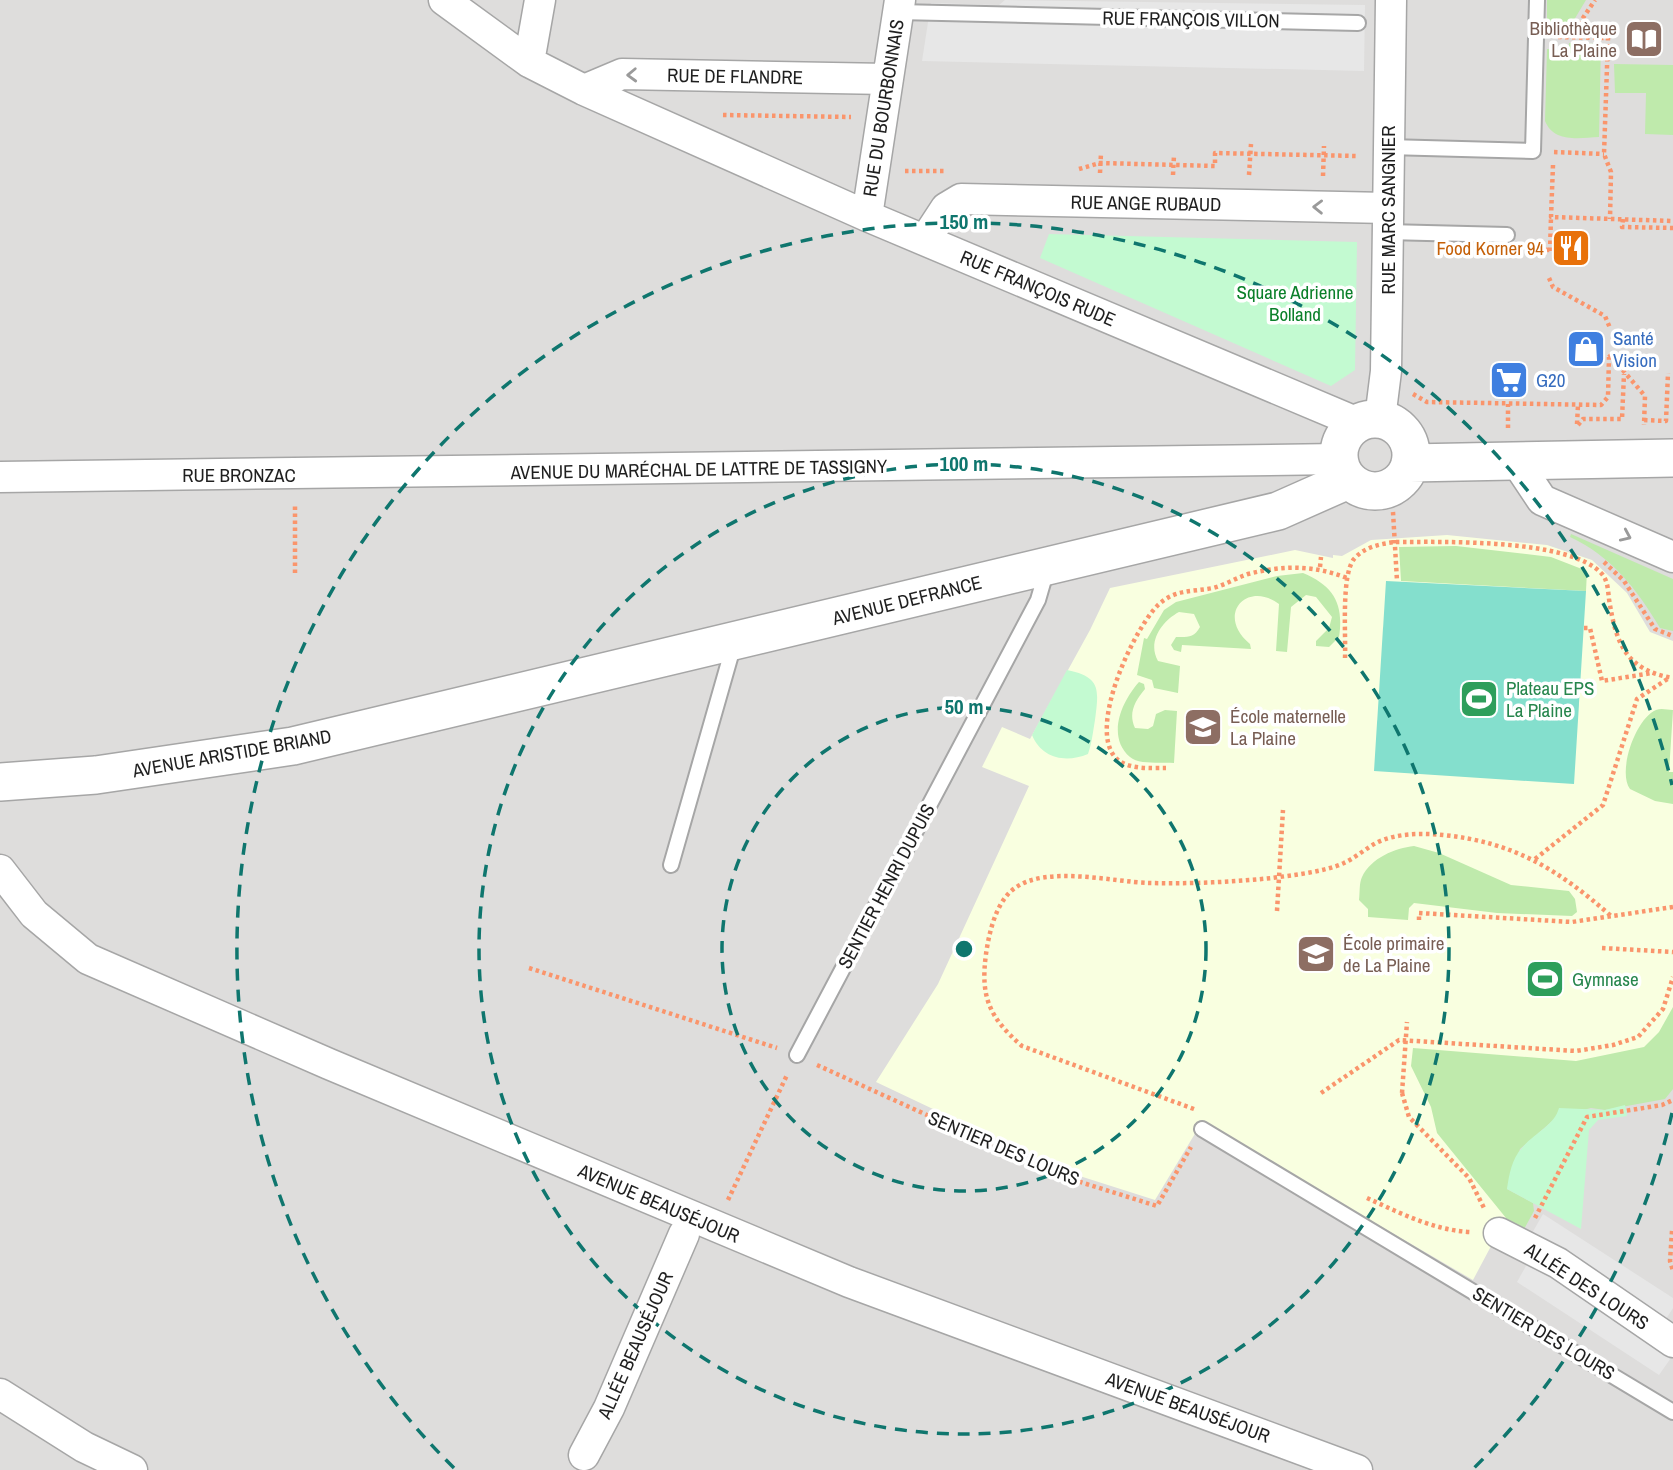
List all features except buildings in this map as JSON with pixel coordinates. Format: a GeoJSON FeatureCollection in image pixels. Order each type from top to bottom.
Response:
{"type":"FeatureCollection","features":[{"type":"Feature","properties":{"kind":"street","name":"RUE FRANÇOIS RUDE"},"geometry":{"type":"LineString","coordinates":[[444,0],[530,62],[584,90],[867,216],[1369,421]]}},
{"type":"Feature","properties":{"kind":"street"},"geometry":{"type":"LineString","coordinates":[[530,62],[540,0]]}},
{"type":"Feature","properties":{"kind":"street","name":"RUE MARC SANGNIER"},"geometry":{"type":"LineString","coordinates":[[1369,421],[1386,371],[1387,220],[1377,152],[1391,0]]}},
{"type":"Feature","properties":{"kind":"street","name":"RUE DU BOURBONNAIS"},"geometry":{"type":"LineString","coordinates":[[867,216],[899,6]]}},
{"type":"Feature","properties":{"kind":"street","name":"RUE DE FLANDRE"},"geometry":{"type":"LineString","coordinates":[[584,90],[622,74],[888,79]]}},
{"type":"Feature","properties":{"kind":"street","name":"RUE ANGE RUBAUD"},"geometry":{"type":"LineString","coordinates":[[925,240],[946,208],[961,199],[1387,220]]}},
{"type":"Feature","properties":{"kind":"street"},"geometry":{"type":"LineString","coordinates":[[1369,421],[1401,430],[1408,440],[1410,463],[1398,483],[1378,492],[1367,491],[1343,470],[1343,438],[1369,421]]}},
{"type":"Feature","properties":{"kind":"street"},"geometry":{"type":"LineString","coordinates":[[1410,463],[1673,458]]}},
{"type":"Feature","properties":{"kind":"street"},"geometry":{"type":"LineString","coordinates":[[1516,461],[1542,500],[1673,557]]}},
{"type":"Feature","properties":{"kind":"street","name":"AVENUE DU MARÉCHAL DE LATTRE DE TASSIGNY"},"geometry":{"type":"LineString","coordinates":[[478,472],[1343,470]]}},
{"type":"Feature","properties":{"kind":"street","name":"AVENUE DEFRANCE"},"geometry":{"type":"LineString","coordinates":[[461,706],[1278,511],[1343,470]]}},
{"type":"Feature","properties":{"kind":"street","name":"RUE BRONZAC"},"geometry":{"type":"LineString","coordinates":[[0,477],[478,472]]}},
{"type":"Feature","properties":{"kind":"street","name":"AVENUE ARISTIDE BRIAND"},"geometry":{"type":"LineString","coordinates":[[0,782],[96,775],[293,746],[461,706]]}},
{"type":"Feature","properties":{"kind":"street","name":"AVENUE BEAUSÉJOUR"},"geometry":{"type":"LineString","coordinates":[[0,870],[34,914],[88,959],[329,1064],[849,1282],[1356,1470]]}},
{"type":"Feature","properties":{"kind":"street","name":"ALLÉE DES LOURS"},"geometry":{"type":"LineString","coordinates":[[1499,1233],[1558,1263],[1673,1342]]}},
{"type":"Feature","properties":{"kind":"street","name":"ALLÉE BEAUSÉJOUR"},"geometry":{"type":"LineString","coordinates":[[584,1455],[609,1408],[684,1234]]}},
{"type":"Feature","properties":{"kind":"street"},"geometry":{"type":"LineString","coordinates":[[0,1394],[84,1447],[125,1467]]}},
{"type":"Feature","properties":{"kind":"lane"},"geometry":{"type":"LineString","coordinates":[[1377,152],[1533,151],[1538,0]]}},
{"type":"Feature","properties":{"kind":"lane","name":"RUE FRANÇOIS VILLON"},"geometry":{"type":"LineString","coordinates":[[899,6],[1358,23]]}},
{"type":"Feature","properties":{"kind":"lane"},"geometry":{"type":"LineString","coordinates":[[1387,220],[1507,235]]}},
{"type":"Feature","properties":{"kind":"lane","name":"SENTIER HENRI DUPUIS"},"geometry":{"type":"LineString","coordinates":[[796,1055],[1038,600],[1048,565]]}},
{"type":"Feature","properties":{"kind":"lane"},"geometry":{"type":"LineString","coordinates":[[671,865],[735,642]]}},
{"type":"Feature","properties":{"kind":"lane","name":"SENTIER DES LOURS"},"geometry":{"type":"LineString","coordinates":[[1202,1129],[1673,1412]]}},
{"type":"Feature","properties":{"kind":"path"},"geometry":{"type":"LineString","coordinates":[[1571,37],[1595,0]]}},
{"type":"Feature","properties":{"kind":"path"},"geometry":{"type":"LineString","coordinates":[[1536,37],[1608,38],[1604,154],[1611,172],[1610,219]]}},
{"type":"Feature","properties":{"kind":"path"},"geometry":{"type":"LineString","coordinates":[[723,115],[855,117]]}},
{"type":"Feature","properties":{"kind":"path"},"geometry":{"type":"LineString","coordinates":[[1072,172],[1097,163],[1215,166],[1215,153],[1377,152]]}},
{"type":"Feature","properties":{"kind":"path"},"geometry":{"type":"LineString","coordinates":[[1553,152],[1604,154]]}},
{"type":"Feature","properties":{"kind":"path"},"geometry":{"type":"LineString","coordinates":[[899,171],[951,171]]}},
{"type":"Feature","properties":{"kind":"path"},"geometry":{"type":"LineString","coordinates":[[1550,253],[1552,194]]}},
{"type":"Feature","properties":{"kind":"path"},"geometry":{"type":"LineString","coordinates":[[1551,217],[1673,221]]}},
{"type":"Feature","properties":{"kind":"path"},"geometry":{"type":"LineString","coordinates":[[1623,219],[1622,227],[1673,228]]}},
{"type":"Feature","properties":{"kind":"path"},"geometry":{"type":"LineString","coordinates":[[1549,278],[1553,287],[1605,317],[1609,328]]}},
{"type":"Feature","properties":{"kind":"path"},"geometry":{"type":"LineString","coordinates":[[1411,390],[1417,398],[1427,402],[1601,405],[1608,397],[1609,356],[1645,396],[1644,417]]}},
{"type":"Feature","properties":{"kind":"path"},"geometry":{"type":"LineString","coordinates":[[1578,405],[1577,425],[1583,419],[1622,419],[1624,373]]}},
{"type":"Feature","properties":{"kind":"path"},"geometry":{"type":"LineString","coordinates":[[1666,421],[1668,373]]}},
{"type":"Feature","properties":{"kind":"path"},"geometry":{"type":"LineString","coordinates":[[1508,404],[1508,419]]}},
{"type":"Feature","properties":{"kind":"path"},"geometry":{"type":"LineString","coordinates":[[294,505],[295,573]]}},
{"type":"Feature","properties":{"kind":"path"},"geometry":{"type":"LineString","coordinates":[[1392,512],[1397,581]]}},
{"type":"Feature","properties":{"kind":"path"},"geometry":{"type":"LineString","coordinates":[[1345,658],[1347,578],[1355,558],[1379,544],[1395,542],[1497,544],[1557,553],[1592,566],[1604,578],[1620,644],[1628,658],[1652,673],[1671,677]]}},
{"type":"Feature","properties":{"kind":"path"},"geometry":{"type":"LineString","coordinates":[[1320,568],[1321,557]]}},
{"type":"Feature","properties":{"kind":"path"},"geometry":{"type":"LineString","coordinates":[[1599,558],[1624,581],[1656,629],[1673,636]]}},
{"type":"Feature","properties":{"kind":"path"},"geometry":{"type":"LineString","coordinates":[[1166,768],[1129,765],[1115,758],[1107,729],[1108,711],[1129,646],[1158,605],[1180,591],[1211,588],[1248,575],[1288,567],[1320,568],[1347,578]]}},
{"type":"Feature","properties":{"kind":"path"},"geometry":{"type":"LineString","coordinates":[[1584,628],[1590,628],[1602,681],[1652,673]]}},
{"type":"Feature","properties":{"kind":"path"},"geometry":{"type":"LineString","coordinates":[[1535,859],[1603,805],[1637,699],[1671,677]]}},
{"type":"Feature","properties":{"kind":"path"},"geometry":{"type":"LineString","coordinates":[[1277,911],[1283,810]]}},
{"type":"Feature","properties":{"kind":"path"},"geometry":{"type":"LineString","coordinates":[[1199,1112],[1022,1046],[1000,1027],[988,1004],[983,977],[991,927],[1007,895],[1016,887],[1031,880],[1055,876],[1149,883],[1275,877],[1343,864],[1379,842],[1412,833],[1444,835],[1494,844],[1535,859],[1575,884],[1611,916]]}},
{"type":"Feature","properties":{"kind":"path"},"geometry":{"type":"LineString","coordinates":[[1419,920],[1419,913],[1572,922],[1673,907]]}},
{"type":"Feature","properties":{"kind":"path"},"geometry":{"type":"LineString","coordinates":[[1602,948],[1673,952]]}},
{"type":"Feature","properties":{"kind":"path","name":"SENTIER DES LOURS"},"geometry":{"type":"LineString","coordinates":[[529,968],[796,1055],[1061,1176],[1157,1206],[1202,1129]]}},
{"type":"Feature","properties":{"kind":"path"},"geometry":{"type":"LineString","coordinates":[[1321,1093],[1399,1040],[1576,1051],[1613,1045],[1638,1037],[1663,1009],[1673,977]]}},
{"type":"Feature","properties":{"kind":"path"},"geometry":{"type":"LineString","coordinates":[[1406,1022],[1402,1093],[1409,1117],[1469,1178],[1499,1233]]}},
{"type":"Feature","properties":{"kind":"path"},"geometry":{"type":"LineString","coordinates":[[724,1209],[796,1055]]}},
{"type":"Feature","properties":{"kind":"path"},"geometry":{"type":"LineString","coordinates":[[1541,1208],[1587,1116],[1662,1105],[1673,1100]]}},
{"type":"Feature","properties":{"kind":"path"},"geometry":{"type":"LineString","coordinates":[[1360,1195],[1414,1219],[1451,1231],[1499,1233]]}},
{"type":"Feature","properties":{"kind":"path"},"geometry":{"type":"LineString","coordinates":[[1672,1231],[1670,1261],[1673,1271]]}},
{"type":"Feature","properties":{"kind":"shaded area"},"geometry":{"type":"Polygon","coordinates":[[[0,0],[1673,0],[1673,1470],[0,1470],[0,0]]]}},
{"type":"Feature","properties":{"kind":"shaded area"},"geometry":{"type":"Polygon","coordinates":[[[1005,0],[1365,5],[1364,71],[922,61],[931,3],[999,5],[1005,0]]]}},
{"type":"Feature","properties":{"kind":"shaded area"},"geometry":{"type":"Polygon","coordinates":[[[1447,535],[1547,545],[1592,560],[1627,593],[1650,632],[1673,641],[1673,1016],[1662,1034],[1478,1174],[1506,1218],[1473,1280],[1202,1122],[1155,1200],[1064,1171],[876,1082],[938,984],[1029,786],[982,767],[1002,727],[1030,739],[1110,588],[1295,550],[1333,558],[1333,555],[1342,556],[1371,540],[1447,535]]]}},
{"type":"Feature","properties":{"kind":"shaded area","name":"Plateau EPS La Plaine"},"geometry":{"type":"Polygon","coordinates":[[[1386,581],[1586,591],[1574,784],[1374,771],[1386,581]]]}},
{"type":"Feature","properties":{"kind":"shaded area"},"geometry":{"type":"Polygon","coordinates":[[[1543,1214],[1673,1298],[1673,1308],[1664,1322],[1673,1355],[1659,1375],[1517,1282],[1540,1241],[1531,1235],[1543,1214]]]}},
{"type":"Feature","properties":{"kind":"green space"},"geometry":{"type":"Polygon","coordinates":[[[1547,0],[1586,0],[1568,30],[1547,30],[1547,0]]]}},
{"type":"Feature","properties":{"kind":"green space"},"geometry":{"type":"Polygon","coordinates":[[[1569,43],[1601,44],[1599,137],[1561,136],[1554,133],[1545,121],[1547,49],[1569,50],[1569,43]]]}},
{"type":"Feature","properties":{"kind":"green space"},"geometry":{"type":"Polygon","coordinates":[[[1614,64],[1673,65],[1673,135],[1645,134],[1646,93],[1615,93],[1614,64]]]}},
{"type":"Feature","properties":{"kind":"green space","name":"Square Adrienne Bolland"},"geometry":{"type":"Polygon","coordinates":[[[1049,234],[1357,242],[1355,370],[1331,386],[1040,258],[1049,234]]]}},
{"type":"Feature","properties":{"kind":"green space"},"geometry":{"type":"Polygon","coordinates":[[[1571,534],[1673,579],[1673,631],[1660,628],[1622,575],[1598,554],[1570,537],[1571,534]]]}},
{"type":"Feature","properties":{"kind":"green space"},"geometry":{"type":"Polygon","coordinates":[[[1456,546],[1551,557],[1587,571],[1586,591],[1401,581],[1399,547],[1456,546]]]}},
{"type":"Feature","properties":{"kind":"green space"},"geometry":{"type":"Polygon","coordinates":[[[1303,573],[1329,590],[1338,606],[1339,637],[1329,647],[1316,646],[1316,641],[1329,628],[1332,617],[1316,597],[1306,595],[1291,607],[1287,652],[1276,651],[1279,604],[1256,596],[1239,604],[1235,612],[1235,622],[1251,649],[1182,645],[1181,652],[1174,650],[1171,645],[1176,637],[1190,636],[1200,627],[1194,614],[1179,612],[1162,626],[1154,647],[1158,661],[1180,666],[1178,693],[1154,688],[1152,680],[1137,675],[1144,638],[1147,639],[1164,610],[1176,602],[1277,576],[1303,573]]]}},
{"type":"Feature","properties":{"kind":"green space"},"geometry":{"type":"Polygon","coordinates":[[[1067,670],[1086,676],[1092,681],[1097,700],[1088,754],[1063,758],[1048,754],[1032,735],[1067,670]]]}},
{"type":"Feature","properties":{"kind":"green space"},"geometry":{"type":"Polygon","coordinates":[[[1139,682],[1144,684],[1145,689],[1134,707],[1132,717],[1135,728],[1148,729],[1153,726],[1156,714],[1165,710],[1177,711],[1174,763],[1134,760],[1123,749],[1119,739],[1119,719],[1127,699],[1139,682]]]}},
{"type":"Feature","properties":{"kind":"green space"},"geometry":{"type":"Polygon","coordinates":[[[1656,710],[1673,710],[1669,772],[1673,772],[1673,804],[1655,801],[1630,789],[1626,770],[1631,746],[1642,723],[1656,710]]]}},
{"type":"Feature","properties":{"kind":"green space"},"geometry":{"type":"Polygon","coordinates":[[[1414,846],[1439,853],[1511,885],[1569,891],[1575,899],[1577,912],[1572,916],[1497,913],[1414,903],[1409,908],[1408,920],[1368,917],[1368,909],[1359,900],[1360,882],[1366,870],[1384,855],[1414,846]]]}},
{"type":"Feature","properties":{"kind":"green space"},"geometry":{"type":"Polygon","coordinates":[[[1673,1007],[1673,1089],[1665,1099],[1605,1110],[1591,1108],[1557,1117],[1520,1149],[1507,1189],[1533,1203],[1534,1211],[1523,1231],[1504,1222],[1506,1218],[1437,1133],[1431,1107],[1411,1066],[1413,1048],[1576,1061],[1644,1047],[1659,1032],[1673,1007]]]}},
{"type":"Feature","properties":{"kind":"green space"},"geometry":{"type":"Polygon","coordinates":[[[1625,1105],[1627,1116],[1598,1120],[1589,1130],[1581,1229],[1507,1189],[1519,1152],[1553,1120],[1559,1108],[1605,1110],[1625,1105]]]}},
{"type":"Feature","properties":{"kind":"place","name":"Bibliothèque La Plaine"},"geometry":{"type":"Point","coordinates":[1644,39]}},
{"type":"Feature","properties":{"kind":"place","name":"Food Korner 94"},"geometry":{"type":"Point","coordinates":[1571,248]}},
{"type":"Feature","properties":{"kind":"place","name":"Santé Vision"},"geometry":{"type":"Point","coordinates":[1586,349]}},
{"type":"Feature","properties":{"kind":"place","name":"G20"},"geometry":{"type":"Point","coordinates":[1509,380]}},
{"type":"Feature","properties":{"kind":"place","name":"Plateau EPS La Plaine"},"geometry":{"type":"Point","coordinates":[1479,699]}},
{"type":"Feature","properties":{"kind":"place","name":"École maternelle La Plaine"},"geometry":{"type":"Point","coordinates":[1203,727]}},
{"type":"Feature","properties":{"kind":"place","name":"École primaire de La Plaine"},"geometry":{"type":"Point","coordinates":[1316,954]}},
{"type":"Feature","properties":{"kind":"place","name":"Gymnase"},"geometry":{"type":"Point","coordinates":[1545,979]}}]}
